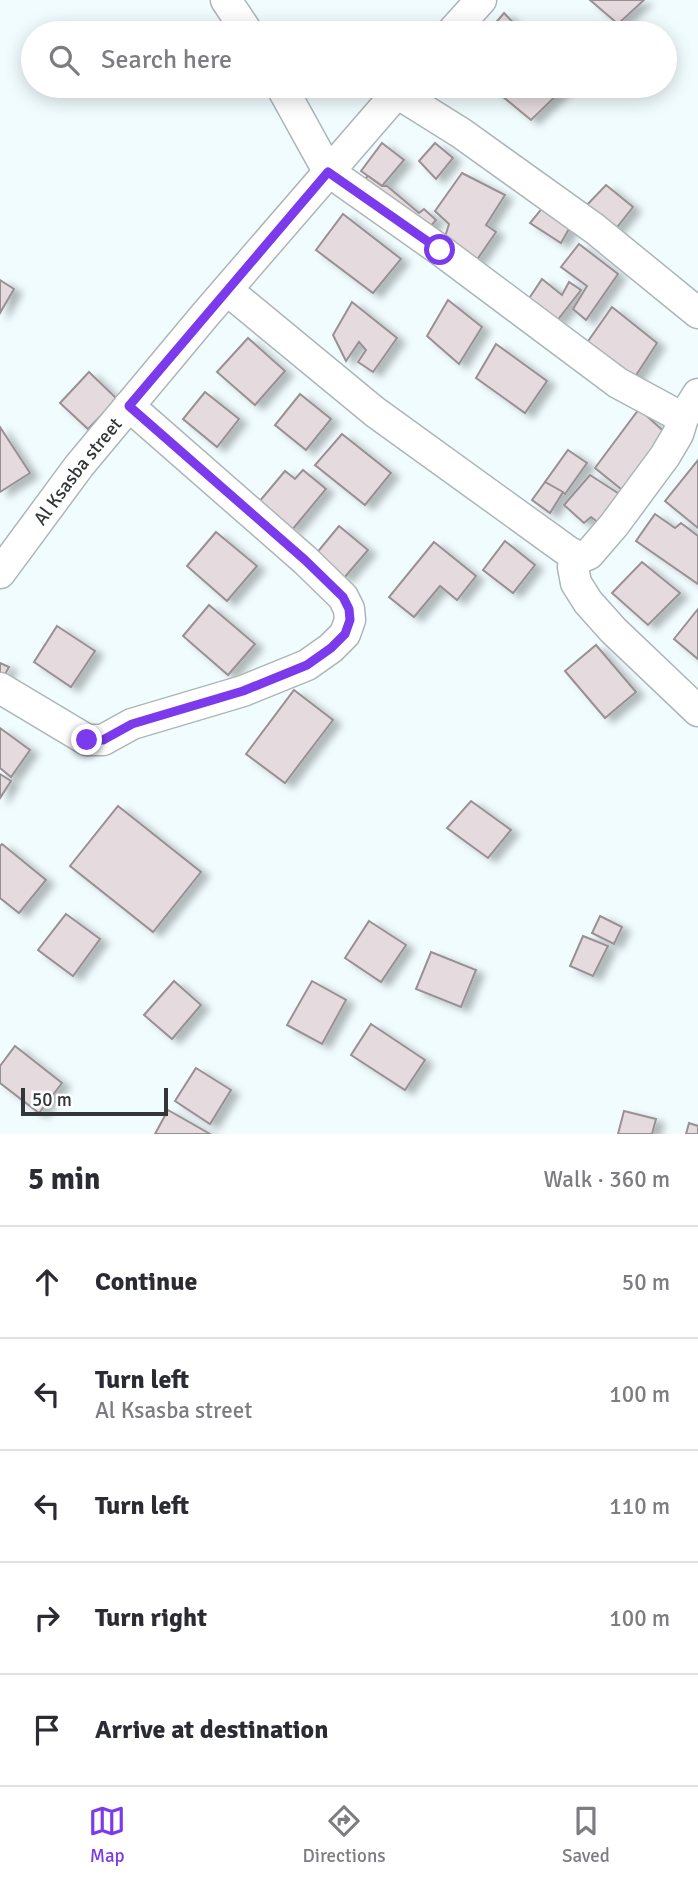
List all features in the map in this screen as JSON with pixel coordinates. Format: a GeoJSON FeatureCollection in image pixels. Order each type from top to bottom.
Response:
{"type":"FeatureCollection","features":[{"type":"Feature","properties":{"kind":"street"},"geometry":{"type":"LineString","coordinates":[[226,0],[240,21]]}},
{"type":"Feature","properties":{"kind":"street"},"geometry":{"type":"LineString","coordinates":[[462,21],[481,0]]}},
{"type":"Feature","properties":{"kind":"street"},"geometry":{"type":"LineString","coordinates":[[227,290],[375,412],[578,556],[589,554],[622,514],[665,456],[691,406],[618,383],[440,250],[328,172],[288,98]]}},
{"type":"Feature","properties":{"kind":"street","name":"Al Ksasba street"},"geometry":{"type":"LineString","coordinates":[[0,573],[79,466],[392,98]]}},
{"type":"Feature","properties":{"kind":"street"},"geometry":{"type":"LineString","coordinates":[[412,98],[595,229],[698,313]]}},
{"type":"Feature","properties":{"kind":"street"},"geometry":{"type":"LineString","coordinates":[[0,688],[87,740],[103,740],[132,724],[243,691],[307,665],[345,634],[350,620],[349,609],[343,597],[305,560],[129,406]]}},
{"type":"Feature","properties":{"kind":"street"},"geometry":{"type":"LineString","coordinates":[[578,556],[573,568],[576,583],[588,602],[613,630],[698,711]]}},
{"type":"Feature","properties":{"kind":"building"},"geometry":{"type":"Polygon","coordinates":[[[590,0],[644,0],[621,21],[614,21],[590,0]]]}},
{"type":"Feature","properties":{"kind":"building"},"geometry":{"type":"Polygon","coordinates":[[[504,13],[512,21],[497,21],[504,13]]]}},
{"type":"Feature","properties":{"kind":"building"},"geometry":{"type":"Polygon","coordinates":[[[504,98],[554,98],[531,120],[504,98]]]}},
{"type":"Feature","properties":{"kind":"building"},"geometry":{"type":"Polygon","coordinates":[[[382,143],[404,160],[382,186],[361,171],[382,143]]]}},
{"type":"Feature","properties":{"kind":"building"},"geometry":{"type":"Polygon","coordinates":[[[435,143],[453,158],[436,179],[419,161],[435,143]]]}},
{"type":"Feature","properties":{"kind":"building"},"geometry":{"type":"Polygon","coordinates":[[[462,173],[505,195],[486,225],[496,232],[474,264],[444,240],[449,224],[435,211],[462,173]]]}},
{"type":"Feature","properties":{"kind":"building"},"geometry":{"type":"Polygon","coordinates":[[[368,176],[382,186],[387,186],[419,213],[424,209],[436,220],[424,234],[358,185],[368,176]]]}},
{"type":"Feature","properties":{"kind":"building"},"geometry":{"type":"Polygon","coordinates":[[[606,185],[633,207],[614,231],[585,207],[606,185]]]}},
{"type":"Feature","properties":{"kind":"building"},"geometry":{"type":"Polygon","coordinates":[[[543,207],[570,227],[561,243],[530,223],[543,207]]]}},
{"type":"Feature","properties":{"kind":"building"},"geometry":{"type":"Polygon","coordinates":[[[343,214],[401,259],[373,293],[316,250],[343,214]]]}},
{"type":"Feature","properties":{"kind":"building"},"geometry":{"type":"Polygon","coordinates":[[[579,244],[618,274],[586,320],[573,309],[587,286],[561,267],[579,244]]]}},
{"type":"Feature","properties":{"kind":"building"},"geometry":{"type":"Polygon","coordinates":[[[542,279],[562,295],[569,282],[581,290],[556,322],[528,300],[542,279]]]}},
{"type":"Feature","properties":{"kind":"building"},"geometry":{"type":"Polygon","coordinates":[[[0,280],[14,289],[0,313],[0,280]]]}},
{"type":"Feature","properties":{"kind":"building"},"geometry":{"type":"Polygon","coordinates":[[[448,300],[482,327],[459,364],[427,336],[448,300]]]}},
{"type":"Feature","properties":{"kind":"building"},"geometry":{"type":"Polygon","coordinates":[[[352,302],[397,338],[373,372],[358,362],[366,350],[359,342],[346,361],[333,335],[352,302]]]}},
{"type":"Feature","properties":{"kind":"building"},"geometry":{"type":"Polygon","coordinates":[[[612,307],[657,343],[631,383],[584,347],[612,307]]]}},
{"type":"Feature","properties":{"kind":"building"},"geometry":{"type":"Polygon","coordinates":[[[248,338],[285,371],[255,405],[217,372],[248,338]]]}},
{"type":"Feature","properties":{"kind":"building"},"geometry":{"type":"Polygon","coordinates":[[[496,344],[547,381],[525,413],[476,378],[496,344]]]}},
{"type":"Feature","properties":{"kind":"building"},"geometry":{"type":"Polygon","coordinates":[[[89,372],[117,399],[88,429],[60,403],[89,372]]]}},
{"type":"Feature","properties":{"kind":"building"},"geometry":{"type":"Polygon","coordinates":[[[205,392],[239,419],[217,447],[183,419],[205,392]]]}},
{"type":"Feature","properties":{"kind":"building"},"geometry":{"type":"Polygon","coordinates":[[[300,394],[331,419],[306,450],[275,425],[300,394]]]}},
{"type":"Feature","properties":{"kind":"building"},"geometry":{"type":"Polygon","coordinates":[[[639,409],[670,437],[626,493],[595,468],[639,409]]]}},
{"type":"Feature","properties":{"kind":"building"},"geometry":{"type":"Polygon","coordinates":[[[0,427],[30,473],[0,492],[0,427]]]}},
{"type":"Feature","properties":{"kind":"building"},"geometry":{"type":"Polygon","coordinates":[[[342,434],[391,473],[365,505],[315,465],[342,434]]]}},
{"type":"Feature","properties":{"kind":"building"},"geometry":{"type":"Polygon","coordinates":[[[568,450],[587,463],[565,494],[545,482],[568,450]]]}},
{"type":"Feature","properties":{"kind":"building"},"geometry":{"type":"Polygon","coordinates":[[[698,460],[698,528],[665,501],[698,460]]]}},
{"type":"Feature","properties":{"kind":"building"},"geometry":{"type":"Polygon","coordinates":[[[303,470],[326,489],[292,530],[258,503],[285,471],[295,479],[303,470]]]}},
{"type":"Feature","properties":{"kind":"building"},"geometry":{"type":"Polygon","coordinates":[[[590,475],[624,497],[604,527],[591,517],[584,523],[564,505],[590,475]]]}},
{"type":"Feature","properties":{"kind":"building"},"geometry":{"type":"Polygon","coordinates":[[[545,482],[563,492],[550,513],[532,500],[545,482]]]}},
{"type":"Feature","properties":{"kind":"building"},"geometry":{"type":"Polygon","coordinates":[[[655,514],[675,528],[681,523],[698,536],[698,584],[636,541],[655,514]]]}},
{"type":"Feature","properties":{"kind":"building"},"geometry":{"type":"Polygon","coordinates":[[[339,526],[368,550],[344,578],[315,555],[339,526]]]}},
{"type":"Feature","properties":{"kind":"building"},"geometry":{"type":"Polygon","coordinates":[[[216,532],[257,566],[227,601],[187,566],[216,532]]]}},
{"type":"Feature","properties":{"kind":"building"},"geometry":{"type":"Polygon","coordinates":[[[505,541],[535,565],[513,593],[483,570],[505,541]]]}},
{"type":"Feature","properties":{"kind":"building"},"geometry":{"type":"Polygon","coordinates":[[[434,542],[476,576],[457,600],[440,586],[414,617],[389,597],[434,542]]]}},
{"type":"Feature","properties":{"kind":"building"},"geometry":{"type":"Polygon","coordinates":[[[642,562],[680,593],[648,625],[612,593],[642,562]]]}},
{"type":"Feature","properties":{"kind":"building"},"geometry":{"type":"Polygon","coordinates":[[[209,605],[255,644],[228,675],[183,636],[209,605]]]}},
{"type":"Feature","properties":{"kind":"building"},"geometry":{"type":"Polygon","coordinates":[[[698,609],[698,659],[674,639],[698,609]]]}},
{"type":"Feature","properties":{"kind":"building"},"geometry":{"type":"Polygon","coordinates":[[[57,626],[95,651],[71,687],[34,662],[57,626]]]}},
{"type":"Feature","properties":{"kind":"building"},"geometry":{"type":"Polygon","coordinates":[[[596,645],[636,692],[605,718],[565,671],[596,645]]]}},
{"type":"Feature","properties":{"kind":"building"},"geometry":{"type":"Polygon","coordinates":[[[0,663],[9,667],[4,676],[0,674],[0,663]]]}},
{"type":"Feature","properties":{"kind":"building"},"geometry":{"type":"Polygon","coordinates":[[[294,690],[333,720],[285,783],[246,754],[294,690]]]}},
{"type":"Feature","properties":{"kind":"building"},"geometry":{"type":"Polygon","coordinates":[[[0,728],[30,750],[11,777],[0,768],[0,728]]]}},
{"type":"Feature","properties":{"kind":"building"},"geometry":{"type":"Polygon","coordinates":[[[0,774],[11,781],[0,798],[0,774]]]}},
{"type":"Feature","properties":{"kind":"building"},"geometry":{"type":"Polygon","coordinates":[[[471,801],[511,830],[488,858],[447,828],[471,801]]]}},
{"type":"Feature","properties":{"kind":"building"},"geometry":{"type":"Polygon","coordinates":[[[118,806],[201,872],[153,932],[70,866],[118,806]]]}},
{"type":"Feature","properties":{"kind":"building"},"geometry":{"type":"Polygon","coordinates":[[[2,844],[46,880],[19,913],[0,898],[2,844]]]}},
{"type":"Feature","properties":{"kind":"building"},"geometry":{"type":"Polygon","coordinates":[[[66,914],[100,939],[73,976],[38,950],[66,914]]]}},
{"type":"Feature","properties":{"kind":"building"},"geometry":{"type":"Polygon","coordinates":[[[600,916],[622,927],[614,944],[592,933],[600,916]]]}},
{"type":"Feature","properties":{"kind":"building"},"geometry":{"type":"Polygon","coordinates":[[[369,921],[406,945],[381,982],[345,958],[369,921]]]}},
{"type":"Feature","properties":{"kind":"building"},"geometry":{"type":"Polygon","coordinates":[[[583,936],[608,946],[593,976],[570,966],[583,936]]]}},
{"type":"Feature","properties":{"kind":"building"},"geometry":{"type":"Polygon","coordinates":[[[431,952],[476,970],[461,1007],[416,989],[431,952]]]}},
{"type":"Feature","properties":{"kind":"building"},"geometry":{"type":"Polygon","coordinates":[[[174,981],[201,1005],[172,1039],[144,1015],[174,981]]]}},
{"type":"Feature","properties":{"kind":"building"},"geometry":{"type":"Polygon","coordinates":[[[312,981],[346,1000],[322,1044],[287,1025],[312,981]]]}},
{"type":"Feature","properties":{"kind":"building"},"geometry":{"type":"Polygon","coordinates":[[[371,1024],[425,1060],[405,1090],[351,1055],[371,1024]]]}},
{"type":"Feature","properties":{"kind":"building"},"geometry":{"type":"Polygon","coordinates":[[[15,1046],[62,1083],[39,1113],[0,1083],[0,1066],[15,1046]]]}},
{"type":"Feature","properties":{"kind":"building"},"geometry":{"type":"Polygon","coordinates":[[[196,1068],[231,1090],[210,1124],[175,1101],[196,1068]]]}},
{"type":"Feature","properties":{"kind":"building"},"geometry":{"type":"Polygon","coordinates":[[[168,1110],[210,1134],[155,1134],[168,1110]]]}},
{"type":"Feature","properties":{"kind":"building"},"geometry":{"type":"Polygon","coordinates":[[[624,1111],[656,1119],[652,1134],[618,1134],[624,1111]]]}},
{"type":"Feature","properties":{"kind":"building"},"geometry":{"type":"Polygon","coordinates":[[[689,1123],[698,1126],[698,1134],[686,1134],[689,1123]]]}},
{"type":"Feature","properties":{"kind":"route"},"geometry":{"type":"LineString","coordinates":[[87,740],[103,740],[132,724],[243,691],[307,665],[345,634],[350,620],[349,609],[343,597],[305,560],[129,406],[328,172],[440,250]]}}]}
